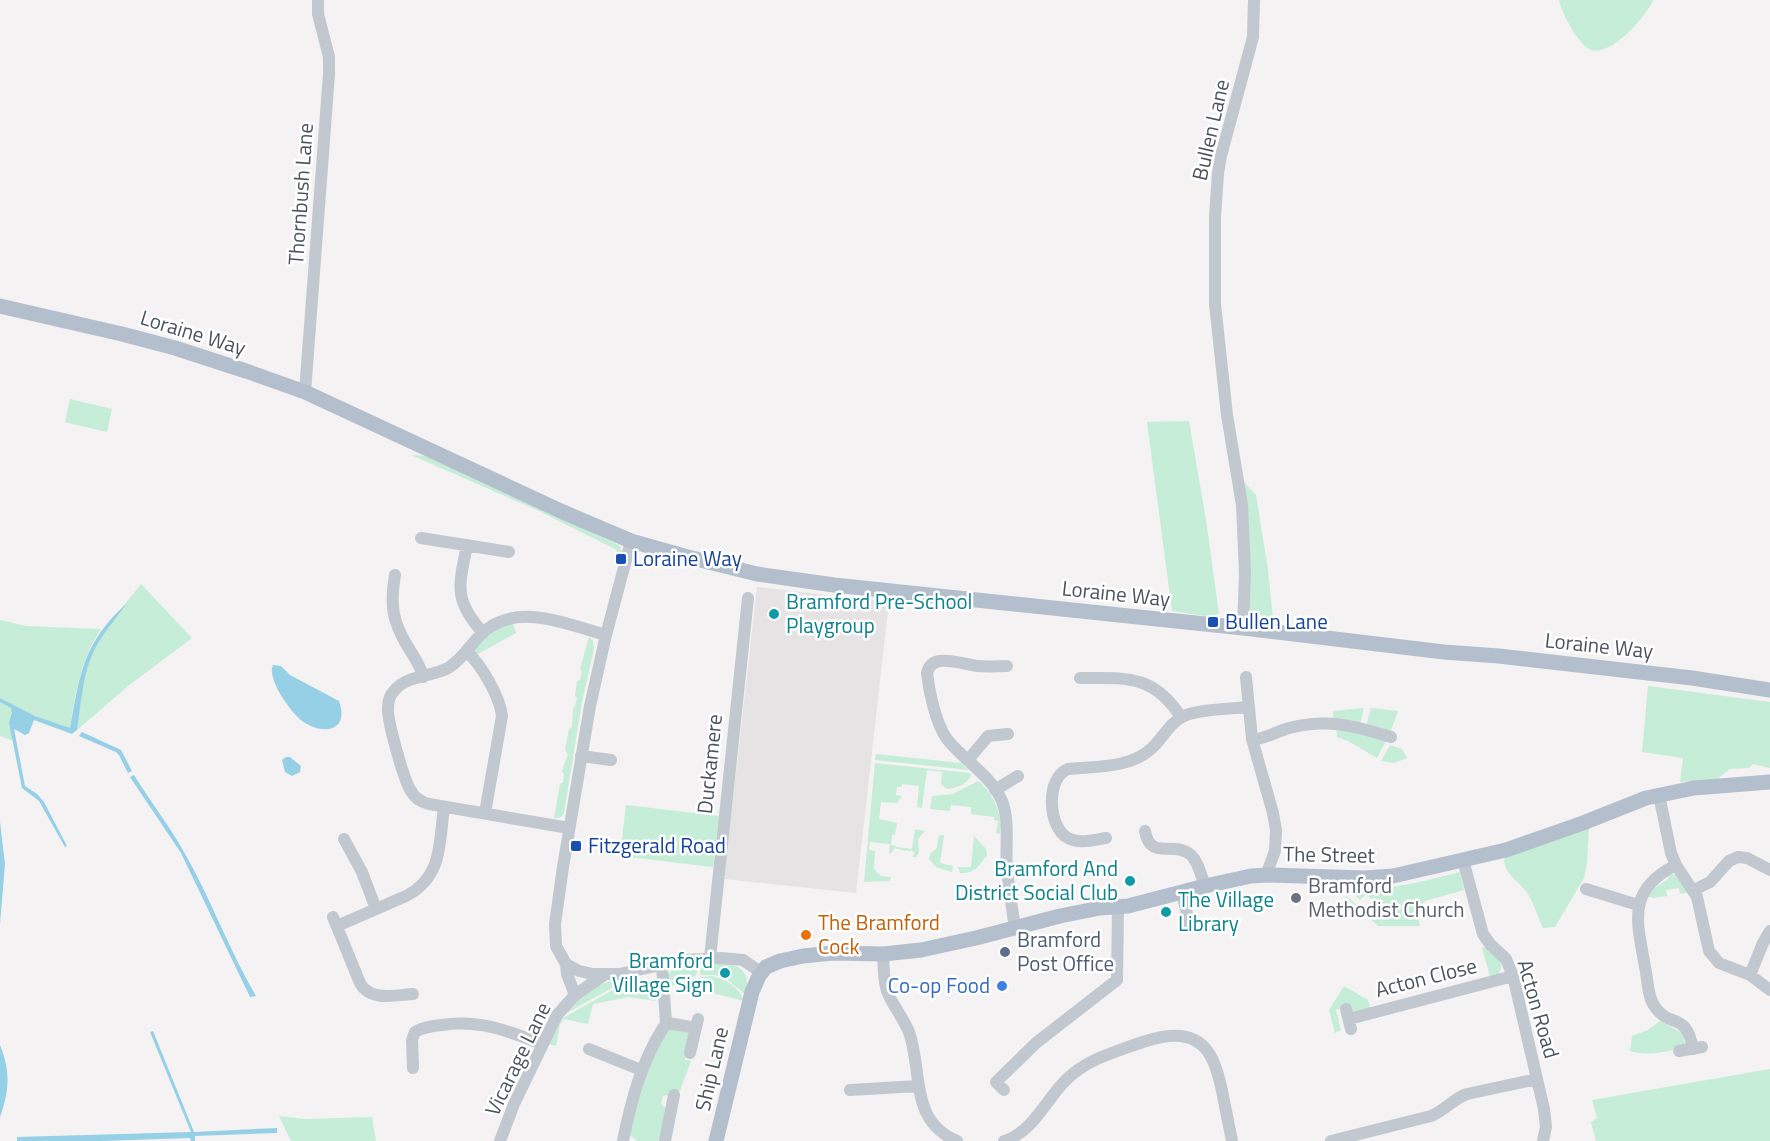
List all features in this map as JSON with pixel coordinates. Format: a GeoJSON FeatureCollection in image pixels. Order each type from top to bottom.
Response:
{"type":"FeatureCollection","features":[{"type":"Feature","properties":{"kind":"main road","name":"Loraine Way"},"geometry":{"type":"LineString","coordinates":[[0,306],[175,348],[305,393],[631,541],[734,569],[804,581],[1444,652],[1499,656],[1692,678],[1770,690]]}},
{"type":"Feature","properties":{"kind":"main road","name":"The Street"},"geometry":{"type":"LineString","coordinates":[[884,954],[921,950],[1060,916],[1118,907],[1238,878],[1268,875],[1365,878],[1387,876],[1463,860],[1527,843],[1634,802],[1659,795],[1708,786],[1770,782]]}},
{"type":"Feature","properties":{"kind":"main road"},"geometry":{"type":"LineString","coordinates":[[762,973],[766,967],[775,963],[807,955],[884,954]]}},
{"type":"Feature","properties":{"kind":"main road","name":"Ship Lane"},"geometry":{"type":"LineString","coordinates":[[716,1141],[750,1001],[762,973]]}},
{"type":"Feature","properties":{"kind":"street","name":"Thornbush Lane"},"geometry":{"type":"LineString","coordinates":[[305,393],[329,74],[329,57],[318,14],[318,0]]}},
{"type":"Feature","properties":{"kind":"street","name":"Bullen Lane"},"geometry":{"type":"LineString","coordinates":[[1243,628],[1245,573],[1242,505],[1227,415],[1216,317],[1215,217],[1221,156],[1252,37],[1254,0]]}},
{"type":"Feature","properties":{"kind":"street"},"geometry":{"type":"LineString","coordinates":[[421,538],[509,552]]}},
{"type":"Feature","properties":{"kind":"street"},"geometry":{"type":"LineString","coordinates":[[575,995],[567,974],[566,964],[558,952],[555,936],[569,828],[590,706],[631,541]]}},
{"type":"Feature","properties":{"kind":"street"},"geometry":{"type":"LineString","coordinates":[[467,545],[460,590],[466,611],[483,633]]}},
{"type":"Feature","properties":{"kind":"street"},"geometry":{"type":"LineString","coordinates":[[395,574],[392,592],[393,616],[423,677]]}},
{"type":"Feature","properties":{"kind":"street","name":"Duckamere"},"geometry":{"type":"LineString","coordinates":[[710,958],[751,607]]}},
{"type":"Feature","properties":{"kind":"street"},"geometry":{"type":"LineString","coordinates":[[569,828],[421,801],[410,790],[405,777],[388,713],[388,701],[394,690],[404,682],[450,667],[483,633],[501,621],[524,616],[544,618],[606,635]]}},
{"type":"Feature","properties":{"kind":"street"},"geometry":{"type":"LineString","coordinates":[[467,652],[478,664],[498,701],[502,716],[485,813]]}},
{"type":"Feature","properties":{"kind":"street"},"geometry":{"type":"LineString","coordinates":[[1009,665],[981,666],[948,660],[932,664],[928,669],[928,680],[942,731],[996,790],[1001,799],[1005,816],[1007,868],[1015,928]]}},
{"type":"Feature","properties":{"kind":"street"},"geometry":{"type":"LineString","coordinates":[[1246,677],[1253,740],[1276,830],[1275,850],[1268,875]]}},
{"type":"Feature","properties":{"kind":"street"},"geometry":{"type":"LineString","coordinates":[[1080,678],[1126,679],[1142,683],[1165,697],[1181,717]]}},
{"type":"Feature","properties":{"kind":"street"},"geometry":{"type":"LineString","coordinates":[[1106,838],[1077,841],[1060,832],[1054,817],[1052,791],[1058,776],[1068,769],[1122,764],[1134,760],[1149,751],[1181,717],[1193,713],[1248,707]]}},
{"type":"Feature","properties":{"kind":"street"},"geometry":{"type":"LineString","coordinates":[[1253,740],[1268,737],[1289,728],[1324,724],[1355,726],[1391,737]]}},
{"type":"Feature","properties":{"kind":"street"},"geometry":{"type":"LineString","coordinates":[[968,760],[988,736],[1008,734]]}},
{"type":"Feature","properties":{"kind":"street"},"geometry":{"type":"LineString","coordinates":[[581,756],[611,760]]}},
{"type":"Feature","properties":{"kind":"street"},"geometry":{"type":"LineString","coordinates":[[996,790],[1018,776]]}},
{"type":"Feature","properties":{"kind":"street"},"geometry":{"type":"LineString","coordinates":[[1659,795],[1668,841],[1677,865],[1694,890],[1699,903],[1705,941],[1711,955],[1723,965],[1750,975],[1770,990]]}},
{"type":"Feature","properties":{"kind":"street"},"geometry":{"type":"LineString","coordinates":[[413,994],[375,995],[366,992],[360,983],[335,921],[376,909],[417,890],[430,876],[437,860],[444,807]]}},
{"type":"Feature","properties":{"kind":"street"},"geometry":{"type":"LineString","coordinates":[[1145,831],[1147,840],[1154,847],[1174,848],[1194,859],[1205,886]]}},
{"type":"Feature","properties":{"kind":"street"},"geometry":{"type":"LineString","coordinates":[[1172,834],[1174,848]]}},
{"type":"Feature","properties":{"kind":"street"},"geometry":{"type":"LineString","coordinates":[[344,839],[362,872],[376,909]]}},
{"type":"Feature","properties":{"kind":"street"},"geometry":{"type":"LineString","coordinates":[[1694,890],[1710,882],[1729,861],[1738,857],[1747,858],[1770,870]]}},
{"type":"Feature","properties":{"kind":"street","name":"Acton Road"},"geometry":{"type":"LineString","coordinates":[[1463,860],[1483,934],[1506,959],[1513,976],[1546,1117],[1543,1141]]}},
{"type":"Feature","properties":{"kind":"street"},"geometry":{"type":"LineString","coordinates":[[1677,865],[1661,873],[1651,883],[1638,905],[1637,921],[1652,1001],[1661,1013],[1686,1028],[1698,1048],[1679,1051]]}},
{"type":"Feature","properties":{"kind":"street"},"geometry":{"type":"LineString","coordinates":[[1586,889],[1638,905]]}},
{"type":"Feature","properties":{"kind":"street"},"geometry":{"type":"LineString","coordinates":[[1182,893],[1190,926]]}},
{"type":"Feature","properties":{"kind":"street"},"geometry":{"type":"LineString","coordinates":[[1004,1090],[996,1082],[1035,1043],[1117,980],[1118,907]]}},
{"type":"Feature","properties":{"kind":"street"},"geometry":{"type":"LineString","coordinates":[[1750,975],[1770,931]]}},
{"type":"Feature","properties":{"kind":"street"},"geometry":{"type":"LineString","coordinates":[[884,954],[885,986],[908,1031],[920,1098],[927,1115],[937,1128],[953,1140]]}},
{"type":"Feature","properties":{"kind":"street"},"geometry":{"type":"LineString","coordinates":[[566,964],[582,972],[604,975],[626,973],[684,960],[740,959],[762,973]]}},
{"type":"Feature","properties":{"kind":"street"},"geometry":{"type":"LineString","coordinates":[[623,1141],[632,1098],[641,1070],[666,1023],[662,964]]}},
{"type":"Feature","properties":{"kind":"street","name":"Vicarage Lane"},"geometry":{"type":"LineString","coordinates":[[500,1141],[514,1104],[557,1015],[575,995],[604,975]]}},
{"type":"Feature","properties":{"kind":"street","name":"Acton Close"},"geometry":{"type":"LineString","coordinates":[[1349,1019],[1513,976]]}},
{"type":"Feature","properties":{"kind":"street"},"geometry":{"type":"LineString","coordinates":[[413,1068],[414,1035],[417,1030],[424,1028],[454,1023],[474,1023],[499,1028],[542,1044]]}},
{"type":"Feature","properties":{"kind":"street"},"geometry":{"type":"LineString","coordinates":[[666,1023],[697,1024],[690,1053]]}},
{"type":"Feature","properties":{"kind":"street"},"geometry":{"type":"LineString","coordinates":[[1004,1141],[1022,1138],[1065,1080],[1083,1066],[1104,1055],[1154,1038],[1171,1035],[1188,1037],[1202,1044],[1211,1054],[1218,1070],[1232,1141]]}},
{"type":"Feature","properties":{"kind":"street"},"geometry":{"type":"LineString","coordinates":[[589,1049],[641,1070]]}},
{"type":"Feature","properties":{"kind":"street"},"geometry":{"type":"LineString","coordinates":[[1331,1141],[1431,1116],[1467,1094],[1537,1079]]}},
{"type":"Feature","properties":{"kind":"street"},"geometry":{"type":"LineString","coordinates":[[850,1090],[918,1086]]}},
{"type":"Feature","properties":{"kind":"street"},"geometry":{"type":"LineString","coordinates":[[665,1141],[674,1095]]}},
{"type":"Feature","properties":{"kind":"shaded area"},"geometry":{"type":"Polygon","coordinates":[[[757,587],[889,602],[856,893],[724,879],[757,587]]]}},
{"type":"Feature","properties":{"kind":"green space"},"geometry":{"type":"Polygon","coordinates":[[[1559,0],[1653,0],[1627,34],[1609,47],[1591,50],[1576,36],[1559,0]]]}},
{"type":"Feature","properties":{"kind":"green space"},"geometry":{"type":"Polygon","coordinates":[[[70,399],[112,409],[107,432],[65,422],[70,399]]]}},
{"type":"Feature","properties":{"kind":"green space"},"geometry":{"type":"Polygon","coordinates":[[[1189,421],[1219,614],[1205,616],[1172,611],[1147,422],[1189,421]]]}},
{"type":"Feature","properties":{"kind":"green space"},"geometry":{"type":"Polygon","coordinates":[[[411,455],[426,456],[619,545],[622,552],[621,565],[615,549],[539,511],[411,455]]]}},
{"type":"Feature","properties":{"kind":"green space"},"geometry":{"type":"Polygon","coordinates":[[[1243,481],[1256,495],[1273,619],[1248,609],[1243,481]]]}},
{"type":"Feature","properties":{"kind":"green space"},"geometry":{"type":"Polygon","coordinates":[[[141,584],[192,638],[128,686],[77,730],[83,685],[90,658],[109,625],[141,584]]]}},
{"type":"Feature","properties":{"kind":"green space"},"geometry":{"type":"Polygon","coordinates":[[[0,620],[26,626],[101,629],[88,652],[77,690],[70,729],[35,716],[0,698],[0,620]]]}},
{"type":"Feature","properties":{"kind":"green space"},"geometry":{"type":"Polygon","coordinates":[[[512,621],[516,633],[476,655],[474,651],[484,636],[512,621]]]}},
{"type":"Feature","properties":{"kind":"green space"},"geometry":{"type":"Polygon","coordinates":[[[589,637],[593,641],[594,649],[582,702],[564,813],[561,817],[554,819],[560,784],[563,782],[562,771],[568,754],[565,750],[569,729],[572,727],[573,708],[577,698],[575,695],[577,681],[580,680],[582,672],[580,669],[589,637]]]}},
{"type":"Feature","properties":{"kind":"green space"},"geometry":{"type":"Polygon","coordinates":[[[1648,686],[1770,702],[1770,768],[1753,764],[1749,768],[1730,769],[1717,779],[1680,782],[1683,758],[1642,752],[1648,686]]]}},
{"type":"Feature","properties":{"kind":"green space"},"geometry":{"type":"Polygon","coordinates":[[[0,702],[11,708],[13,712],[9,723],[13,741],[0,736],[0,702]]]}},
{"type":"Feature","properties":{"kind":"green space"},"geometry":{"type":"Polygon","coordinates":[[[1364,708],[1360,724],[1333,721],[1333,711],[1364,708]]]}},
{"type":"Feature","properties":{"kind":"green space"},"geometry":{"type":"Polygon","coordinates":[[[1371,708],[1398,711],[1390,733],[1366,726],[1371,708]]]}},
{"type":"Feature","properties":{"kind":"green space"},"geometry":{"type":"Polygon","coordinates":[[[1336,726],[1386,741],[1377,758],[1337,737],[1336,726]]]}},
{"type":"Feature","properties":{"kind":"green space"},"geometry":{"type":"Polygon","coordinates":[[[1390,745],[1402,749],[1407,758],[1394,763],[1381,761],[1390,745]]]}},
{"type":"Feature","properties":{"kind":"green space"},"geometry":{"type":"Polygon","coordinates":[[[876,754],[961,763],[969,770],[875,760],[876,754]]]}},
{"type":"Feature","properties":{"kind":"green space"},"geometry":{"type":"Polygon","coordinates":[[[875,763],[971,775],[961,785],[947,789],[941,784],[942,772],[927,770],[922,808],[917,807],[919,786],[902,784],[902,787],[897,787],[896,795],[902,796],[897,803],[881,802],[879,819],[897,823],[891,845],[912,849],[915,829],[925,831],[918,839],[919,853],[916,857],[912,857],[915,853],[911,850],[910,852],[895,848],[889,853],[890,844],[870,842],[869,850],[875,851],[874,869],[881,876],[891,877],[890,881],[864,882],[875,763]]]}},
{"type":"Feature","properties":{"kind":"green space"},"geometry":{"type":"Polygon","coordinates":[[[978,781],[996,804],[1001,826],[1000,834],[996,833],[998,821],[994,820],[994,817],[971,814],[971,807],[951,805],[950,811],[930,809],[932,796],[953,794],[978,781]]]}},
{"type":"Feature","properties":{"kind":"green space"},"geometry":{"type":"Polygon","coordinates":[[[626,805],[719,816],[713,867],[620,856],[626,805]]]}},
{"type":"Feature","properties":{"kind":"green space"},"geometry":{"type":"Polygon","coordinates":[[[1589,826],[1584,878],[1555,927],[1543,928],[1526,891],[1506,867],[1505,855],[1589,826]]]}},
{"type":"Feature","properties":{"kind":"green space"},"geometry":{"type":"Polygon","coordinates":[[[940,835],[944,835],[940,863],[953,866],[952,872],[936,867],[929,859],[930,854],[937,848],[940,835]]]}},
{"type":"Feature","properties":{"kind":"green space"},"geometry":{"type":"Polygon","coordinates":[[[974,836],[986,849],[987,855],[973,871],[960,873],[958,867],[971,867],[974,836]]]}},
{"type":"Feature","properties":{"kind":"green space"},"geometry":{"type":"Polygon","coordinates":[[[1460,872],[1464,890],[1425,901],[1417,912],[1420,926],[1378,926],[1345,897],[1371,917],[1380,907],[1366,894],[1360,900],[1348,889],[1348,886],[1376,888],[1397,886],[1460,872]]]}},
{"type":"Feature","properties":{"kind":"green space"},"geometry":{"type":"Polygon","coordinates":[[[1672,874],[1688,892],[1680,894],[1679,888],[1666,890],[1667,896],[1648,897],[1652,890],[1672,874]]]}},
{"type":"Feature","properties":{"kind":"green space"},"geometry":{"type":"Polygon","coordinates":[[[1486,947],[1501,965],[1499,974],[1490,977],[1482,948],[1486,947]]]}},
{"type":"Feature","properties":{"kind":"green space"},"geometry":{"type":"Polygon","coordinates":[[[700,963],[694,977],[668,980],[674,967],[700,963]]]}},
{"type":"Feature","properties":{"kind":"green space"},"geometry":{"type":"Polygon","coordinates":[[[701,964],[736,966],[742,970],[746,975],[746,995],[724,977],[700,975],[701,964]]]}},
{"type":"Feature","properties":{"kind":"green space"},"geometry":{"type":"Polygon","coordinates":[[[710,976],[731,984],[739,991],[744,1001],[688,987],[670,985],[670,982],[710,976]]]}},
{"type":"Feature","properties":{"kind":"green space"},"geometry":{"type":"Polygon","coordinates":[[[621,977],[626,980],[565,1014],[578,997],[592,988],[621,977]]]}},
{"type":"Feature","properties":{"kind":"green space"},"geometry":{"type":"Polygon","coordinates":[[[627,982],[659,983],[655,1001],[629,997],[593,1004],[588,1024],[564,1019],[560,1025],[556,1046],[548,1044],[563,1018],[627,982]]]}},
{"type":"Feature","properties":{"kind":"green space"},"geometry":{"type":"Polygon","coordinates":[[[1344,986],[1368,1000],[1371,1010],[1355,1013],[1348,1006],[1336,1010],[1341,1030],[1335,1033],[1329,1010],[1344,986]]]}},
{"type":"Feature","properties":{"kind":"green space"},"geometry":{"type":"Polygon","coordinates":[[[1660,1021],[1682,1033],[1685,1044],[1674,1050],[1658,1053],[1630,1051],[1632,1036],[1648,1030],[1660,1021]]]}},
{"type":"Feature","properties":{"kind":"green space"},"geometry":{"type":"Polygon","coordinates":[[[672,1028],[688,1031],[685,1060],[691,1061],[679,1093],[663,1096],[661,1104],[667,1109],[661,1138],[658,1141],[637,1141],[630,1135],[640,1085],[667,1031],[672,1028]]]}},
{"type":"Feature","properties":{"kind":"green space"},"geometry":{"type":"Polygon","coordinates":[[[1770,1069],[1770,1141],[1596,1141],[1591,1122],[1597,1118],[1592,1100],[1770,1069]]]}},
{"type":"Feature","properties":{"kind":"green space"},"geometry":{"type":"Polygon","coordinates":[[[279,1116],[305,1119],[372,1117],[376,1141],[291,1141],[279,1116]]]}},
{"type":"Feature","properties":{"kind":"water"},"geometry":{"type":"Polygon","coordinates":[[[127,603],[103,635],[92,655],[84,683],[77,730],[72,734],[34,720],[29,733],[25,735],[14,729],[25,786],[44,802],[67,846],[65,847],[39,801],[22,788],[9,723],[12,712],[11,708],[0,702],[0,698],[35,716],[70,728],[81,675],[92,646],[112,618],[127,603]]]}},
{"type":"Feature","properties":{"kind":"water"},"geometry":{"type":"Polygon","coordinates":[[[273,665],[281,666],[290,675],[339,701],[341,718],[338,724],[328,729],[321,729],[300,719],[277,688],[273,679],[273,665]]]}},
{"type":"Feature","properties":{"kind":"water"},"geometry":{"type":"Polygon","coordinates":[[[82,732],[121,750],[132,771],[128,773],[116,752],[79,736],[82,732]]]}},
{"type":"Feature","properties":{"kind":"water"},"geometry":{"type":"Polygon","coordinates":[[[290,757],[301,766],[300,772],[292,776],[285,772],[282,760],[290,757]]]}},
{"type":"Feature","properties":{"kind":"water"},"geometry":{"type":"Polygon","coordinates":[[[134,775],[184,852],[256,996],[250,997],[181,853],[130,777],[134,775]]]}},
{"type":"Feature","properties":{"kind":"water"},"geometry":{"type":"Polygon","coordinates":[[[0,822],[5,864],[0,924],[0,822]]]}},
{"type":"Feature","properties":{"kind":"water"},"geometry":{"type":"Polygon","coordinates":[[[153,1031],[194,1132],[277,1128],[277,1133],[195,1136],[195,1141],[191,1141],[190,1138],[17,1141],[17,1137],[191,1132],[150,1032],[153,1031]]]}},
{"type":"Feature","properties":{"kind":"water"},"geometry":{"type":"Polygon","coordinates":[[[0,1045],[8,1081],[0,1117],[0,1045]]]}},
{"type":"Feature","properties":{"kind":"place","name":"Loraine Way"},"geometry":{"type":"Point","coordinates":[621,559]}},
{"type":"Feature","properties":{"kind":"place","name":"Bramford Pre-School Playgroup"},"geometry":{"type":"Point","coordinates":[774,614]}},
{"type":"Feature","properties":{"kind":"place","name":"Bullen Lane"},"geometry":{"type":"Point","coordinates":[1213,622]}},
{"type":"Feature","properties":{"kind":"place","name":"Fitzgerald Road"},"geometry":{"type":"Point","coordinates":[576,846]}},
{"type":"Feature","properties":{"kind":"place","name":"Bramford And District Social Club"},"geometry":{"type":"Point","coordinates":[1130,881]}},
{"type":"Feature","properties":{"kind":"place","name":"Bramford Methodist Church"},"geometry":{"type":"Point","coordinates":[1296,898]}},
{"type":"Feature","properties":{"kind":"place","name":"The Village Library"},"geometry":{"type":"Point","coordinates":[1166,912]}},
{"type":"Feature","properties":{"kind":"place","name":"The Bramford Cock"},"geometry":{"type":"Point","coordinates":[806,935]}},
{"type":"Feature","properties":{"kind":"place","name":"Bramford Post Office"},"geometry":{"type":"Point","coordinates":[1005,952]}},
{"type":"Feature","properties":{"kind":"place","name":"Bramford Village Sign"},"geometry":{"type":"Point","coordinates":[725,973]}},
{"type":"Feature","properties":{"kind":"place","name":"Co-op Food"},"geometry":{"type":"Point","coordinates":[1002,986]}}]}
